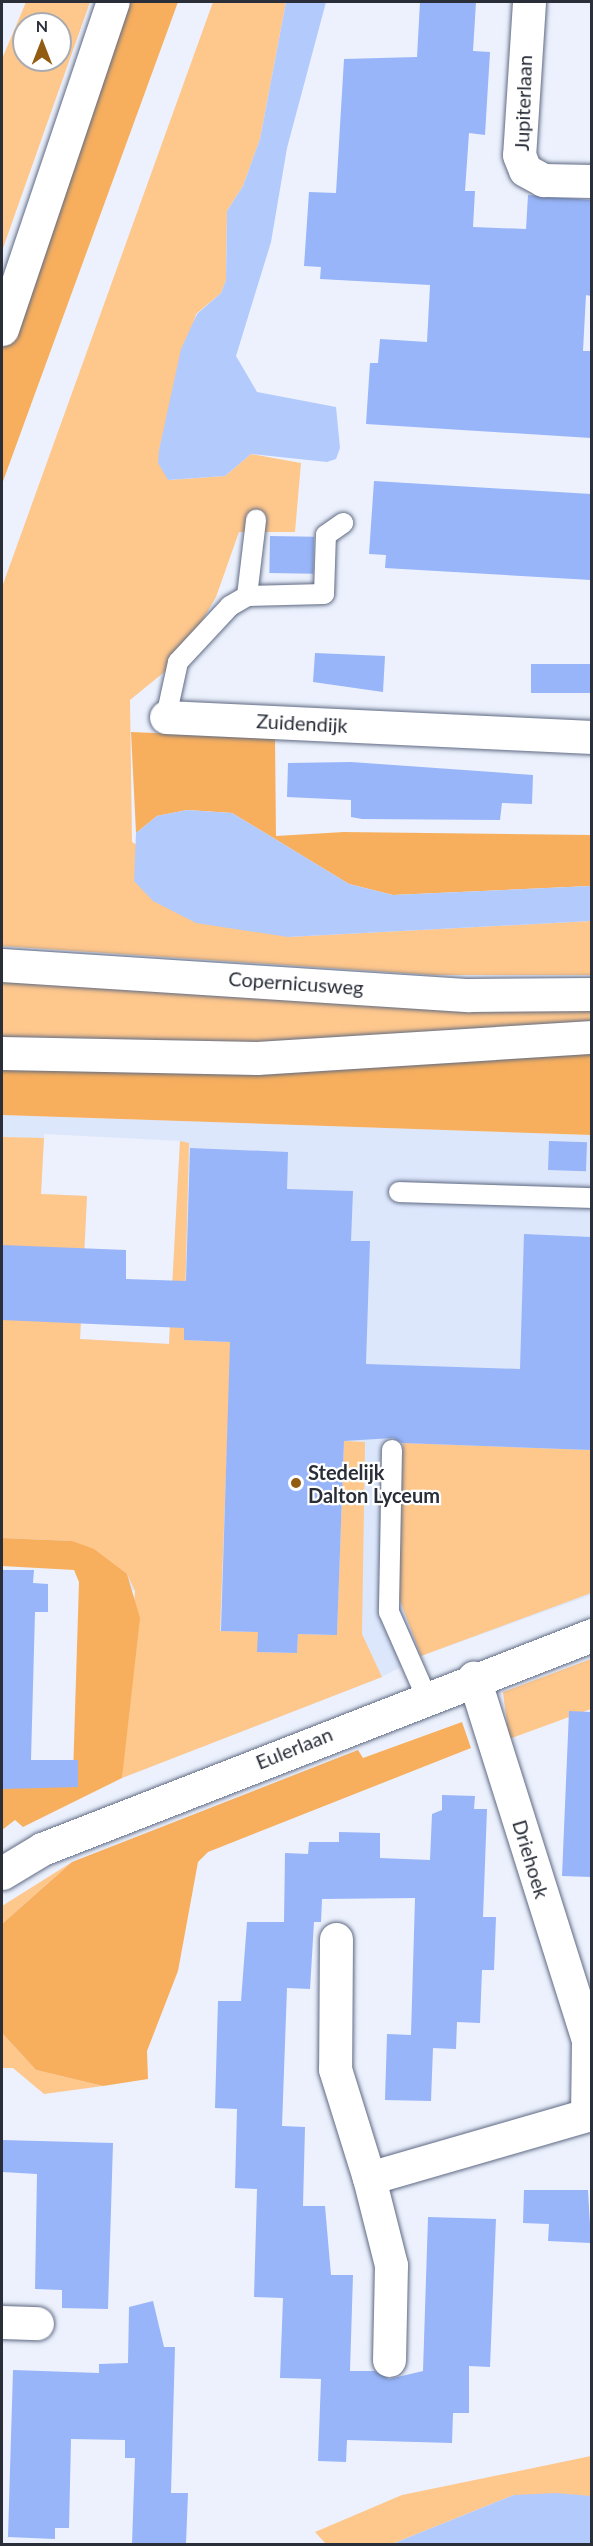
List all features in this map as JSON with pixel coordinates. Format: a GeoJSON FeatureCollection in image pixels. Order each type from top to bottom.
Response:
{"type":"FeatureCollection","features":[{"type":"Feature","properties":{"kind":"main road"},"geometry":{"type":"LineString","coordinates":[[2,329],[113,2]]}},
{"type":"Feature","properties":{"kind":"main road","name":"Jupiterlaan"},"geometry":{"type":"LineString","coordinates":[[529,2],[519,155],[525,170],[543,180],[591,181]]}},
{"type":"Feature","properties":{"kind":"main road","name":"Zuidendijk"},"geometry":{"type":"LineString","coordinates":[[166,717],[591,737]]}},
{"type":"Feature","properties":{"kind":"main road","name":"Copernicusweg"},"geometry":{"type":"LineString","coordinates":[[2,965],[469,995],[591,994]]}},
{"type":"Feature","properties":{"kind":"main road"},"geometry":{"type":"LineString","coordinates":[[2,1053],[257,1058],[591,1037]]}},
{"type":"Feature","properties":{"kind":"main road","name":"Eulerlaan"},"geometry":{"type":"LineString","coordinates":[[2,1873],[42,1849],[426,1696],[591,1635]]}},
{"type":"Feature","properties":{"kind":"main road","name":"Driehoek"},"geometry":{"type":"LineString","coordinates":[[369,2178],[588,2115],[590,2040],[474,1678]]}},
{"type":"Feature","properties":{"kind":"main road"},"geometry":{"type":"LineString","coordinates":[[336,1939],[334,2069],[369,2178],[391,2265],[389,2360]]}},
{"type":"Feature","properties":{"kind":"main road"},"geometry":{"type":"LineString","coordinates":[[2,2322],[37,2323]]}},
{"type":"Feature","properties":{"kind":"lane"},"geometry":{"type":"LineString","coordinates":[[256,520],[247,596],[324,594],[327,535],[343,523]]}},
{"type":"Feature","properties":{"kind":"lane","name":"Zuidendijk"},"geometry":{"type":"LineString","coordinates":[[166,717],[178,662],[230,606],[247,596]]}},
{"type":"Feature","properties":{"kind":"lane"},"geometry":{"type":"LineString","coordinates":[[399,1192],[591,1198]]}},
{"type":"Feature","properties":{"kind":"lane"},"geometry":{"type":"LineString","coordinates":[[392,1450],[389,1612],[426,1696]]}},
{"type":"Feature","properties":{"kind":"shaded area"},"geometry":{"type":"Polygon","coordinates":[[[26,2],[90,2],[72,53],[72,12],[22,12],[26,2]]]}},
{"type":"Feature","properties":{"kind":"shaded area"},"geometry":{"type":"Polygon","coordinates":[[[129,2],[178,2],[2,484],[2,351],[129,2]]]}},
{"type":"Feature","properties":{"kind":"shaded area"},"geometry":{"type":"Polygon","coordinates":[[[213,2],[286,2],[260,139],[243,186],[227,211],[226,280],[221,293],[196,314],[159,450],[169,480],[225,476],[251,454],[301,463],[295,532],[239,532],[216,597],[179,660],[130,700],[132,842],[288,937],[591,921],[591,975],[432,975],[2,946],[2,587],[213,2]]]}},
{"type":"Feature","properties":{"kind":"shaded area"},"geometry":{"type":"Polygon","coordinates":[[[12,35],[12,72],[65,72],[2,251],[2,59],[12,35]]]}},
{"type":"Feature","properties":{"kind":"shaded area"},"geometry":{"type":"Polygon","coordinates":[[[131,732],[275,738],[276,836],[344,832],[591,835],[591,886],[393,895],[349,884],[232,813],[187,810],[157,816],[136,833],[131,732]]]}},
{"type":"Feature","properties":{"kind":"shaded area"},"geometry":{"type":"Polygon","coordinates":[[[2,977],[591,1002],[591,1022],[260,1047],[2,1040],[2,977]]]}},
{"type":"Feature","properties":{"kind":"shaded area"},"geometry":{"type":"Polygon","coordinates":[[[591,1052],[591,1135],[2,1115],[2,1067],[591,1052]]]}},
{"type":"Feature","properties":{"kind":"shaded area"},"geometry":{"type":"Polygon","coordinates":[[[2,1115],[591,1135],[591,1595],[421,1656],[382,1677],[122,1778],[135,1591],[2,1538],[2,1115]],[[44,1134],[41,1194],[87,1196],[80,1339],[169,1344],[180,1141],[44,1134]]]}},
{"type":"Feature","properties":{"kind":"shaded area"},"geometry":{"type":"Polygon","coordinates":[[[2,1137],[44,1138],[41,1194],[87,1196],[80,1339],[169,1344],[180,1141],[189,1143],[184,1340],[231,1342],[220,1631],[259,1632],[258,1652],[297,1653],[298,1634],[337,1635],[344,1441],[365,1442],[362,1634],[382,1677],[122,1778],[135,1591],[127,1574],[72,1541],[2,1538],[2,1137]]]}},
{"type":"Feature","properties":{"kind":"shaded area"},"geometry":{"type":"Polygon","coordinates":[[[403,1443],[591,1450],[591,1593],[421,1656],[399,1598],[403,1443]]]}},
{"type":"Feature","properties":{"kind":"shaded area"},"geometry":{"type":"Polygon","coordinates":[[[2,1538],[72,1541],[94,1549],[127,1574],[140,1618],[122,1778],[23,1827],[15,1820],[2,1830],[2,1777],[73,1775],[79,1582],[74,1570],[2,1566],[2,1538]]]}},
{"type":"Feature","properties":{"kind":"shaded area"},"geometry":{"type":"Polygon","coordinates":[[[591,1659],[591,1709],[509,1739],[503,1692],[591,1659]]]}},
{"type":"Feature","properties":{"kind":"shaded area"},"geometry":{"type":"Polygon","coordinates":[[[462,1722],[471,1748],[208,1852],[198,1862],[178,1971],[147,2051],[148,2079],[103,2086],[36,2070],[2,2033],[2,1924],[72,1862],[358,1750],[363,1758],[462,1722]]]}},
{"type":"Feature","properties":{"kind":"shaded area"},"geometry":{"type":"Polygon","coordinates":[[[72,1862],[2,1924],[2,1906],[72,1862]]]}},
{"type":"Feature","properties":{"kind":"shaded area"},"geometry":{"type":"Polygon","coordinates":[[[2,2033],[36,2070],[103,2086],[44,2094],[13,2068],[2,2068],[2,2033]]]}},
{"type":"Feature","properties":{"kind":"shaded area"},"geometry":{"type":"Polygon","coordinates":[[[591,2456],[591,2496],[514,2495],[392,2544],[326,2544],[315,2532],[402,2495],[591,2456]]]}},
{"type":"Feature","properties":{"kind":"water"},"geometry":{"type":"Polygon","coordinates":[[[286,2],[326,2],[287,148],[271,242],[236,356],[257,392],[336,407],[340,448],[336,459],[327,462],[251,454],[225,476],[168,480],[158,463],[159,450],[181,349],[197,314],[221,293],[226,280],[227,211],[243,186],[260,139],[286,2]]]}},
{"type":"Feature","properties":{"kind":"water"},"geometry":{"type":"Polygon","coordinates":[[[187,810],[232,813],[349,884],[393,895],[591,886],[591,921],[288,937],[196,923],[153,901],[134,881],[136,833],[157,816],[187,810]]]}},
{"type":"Feature","properties":{"kind":"water"},"geometry":{"type":"Polygon","coordinates":[[[556,2493],[591,2496],[591,2544],[392,2544],[514,2495],[556,2493]]]}},
{"type":"Feature","properties":{"kind":"building"},"geometry":{"type":"Polygon","coordinates":[[[420,2],[476,2],[473,51],[490,52],[485,135],[469,133],[465,191],[475,191],[473,227],[526,229],[528,195],[591,200],[591,296],[586,295],[583,351],[591,351],[591,438],[366,424],[370,363],[378,363],[380,339],[427,342],[430,285],[320,279],[321,267],[304,266],[309,192],[336,193],[344,59],[417,57],[420,2]]]}},
{"type":"Feature","properties":{"kind":"building"},"geometry":{"type":"Polygon","coordinates":[[[374,481],[591,494],[591,580],[385,568],[386,555],[369,554],[374,481]]]}},
{"type":"Feature","properties":{"kind":"building"},"geometry":{"type":"Polygon","coordinates":[[[270,536],[314,537],[313,574],[269,573],[270,536]]]}},
{"type":"Feature","properties":{"kind":"building"},"geometry":{"type":"Polygon","coordinates":[[[315,653],[385,656],[383,692],[313,682],[315,653]]]}},
{"type":"Feature","properties":{"kind":"building"},"geometry":{"type":"Polygon","coordinates":[[[531,664],[591,664],[591,693],[531,693],[531,664]]]}},
{"type":"Feature","properties":{"kind":"building"},"geometry":{"type":"Polygon","coordinates":[[[351,762],[533,775],[532,804],[502,803],[500,820],[362,819],[351,817],[351,800],[287,797],[288,763],[351,762]]]}},
{"type":"Feature","properties":{"kind":"building"},"geometry":{"type":"Polygon","coordinates":[[[549,1141],[587,1142],[586,1171],[548,1170],[549,1141]]]}},
{"type":"Feature","properties":{"kind":"building"},"geometry":{"type":"Polygon","coordinates":[[[190,1148],[288,1152],[287,1189],[353,1191],[351,1241],[370,1241],[366,1364],[520,1369],[524,1234],[591,1237],[591,1450],[402,1443],[393,1438],[344,1441],[337,1635],[298,1634],[297,1653],[257,1652],[258,1632],[221,1631],[230,1342],[184,1340],[184,1328],[2,1320],[2,1245],[126,1250],[126,1279],[186,1281],[190,1148]]]}},
{"type":"Feature","properties":{"kind":"building"},"geometry":{"type":"Polygon","coordinates":[[[2,1570],[34,1570],[33,1583],[48,1584],[48,1612],[35,1612],[31,1760],[78,1760],[78,1787],[2,1789],[2,1570]]]}},
{"type":"Feature","properties":{"kind":"building"},"geometry":{"type":"Polygon","coordinates":[[[569,1711],[591,1712],[591,1877],[562,1876],[569,1711]]]}},
{"type":"Feature","properties":{"kind":"building"},"geometry":{"type":"Polygon","coordinates":[[[442,1795],[475,1796],[474,1809],[487,1809],[483,1917],[496,1917],[494,1970],[482,1970],[480,2023],[457,2022],[456,2049],[433,2048],[431,2101],[385,2100],[387,2034],[411,2035],[415,1898],[322,1899],[321,1922],[314,1922],[310,1989],[287,1988],[282,2126],[305,2127],[303,2206],[325,2206],[331,2275],[353,2275],[350,2371],[375,2371],[389,2379],[423,2371],[428,2217],[496,2219],[490,2367],[469,2366],[469,2413],[453,2413],[452,2443],[347,2440],[346,2462],[318,2461],[321,2379],[280,2378],[283,2298],[254,2297],[257,2189],[235,2188],[237,2109],[215,2108],[218,2001],[241,2001],[247,1922],[284,1922],[285,1853],[308,1854],[309,1842],[339,1842],[339,1832],[380,1833],[380,1858],[430,1860],[432,1814],[442,1810],[442,1795]]]}},
{"type":"Feature","properties":{"kind":"building"},"geometry":{"type":"Polygon","coordinates":[[[2,2140],[113,2143],[108,2309],[62,2308],[62,2290],[35,2289],[37,2174],[2,2172],[2,2140]]]}},
{"type":"Feature","properties":{"kind":"building"},"geometry":{"type":"Polygon","coordinates":[[[524,2190],[588,2190],[591,2243],[548,2241],[549,2224],[523,2223],[524,2190]]]}},
{"type":"Feature","properties":{"kind":"building"},"geometry":{"type":"Polygon","coordinates":[[[153,2301],[164,2347],[175,2347],[171,2493],[188,2493],[186,2544],[132,2544],[135,2458],[125,2458],[125,2440],[71,2439],[69,2528],[55,2528],[55,2539],[8,2537],[13,2370],[99,2373],[99,2364],[128,2363],[129,2307],[153,2301]]]}},
{"type":"Feature","properties":{"kind":"place","name":"Stedelijk Dalton Lyceum"},"geometry":{"type":"Point","coordinates":[296,1483]}}]}
